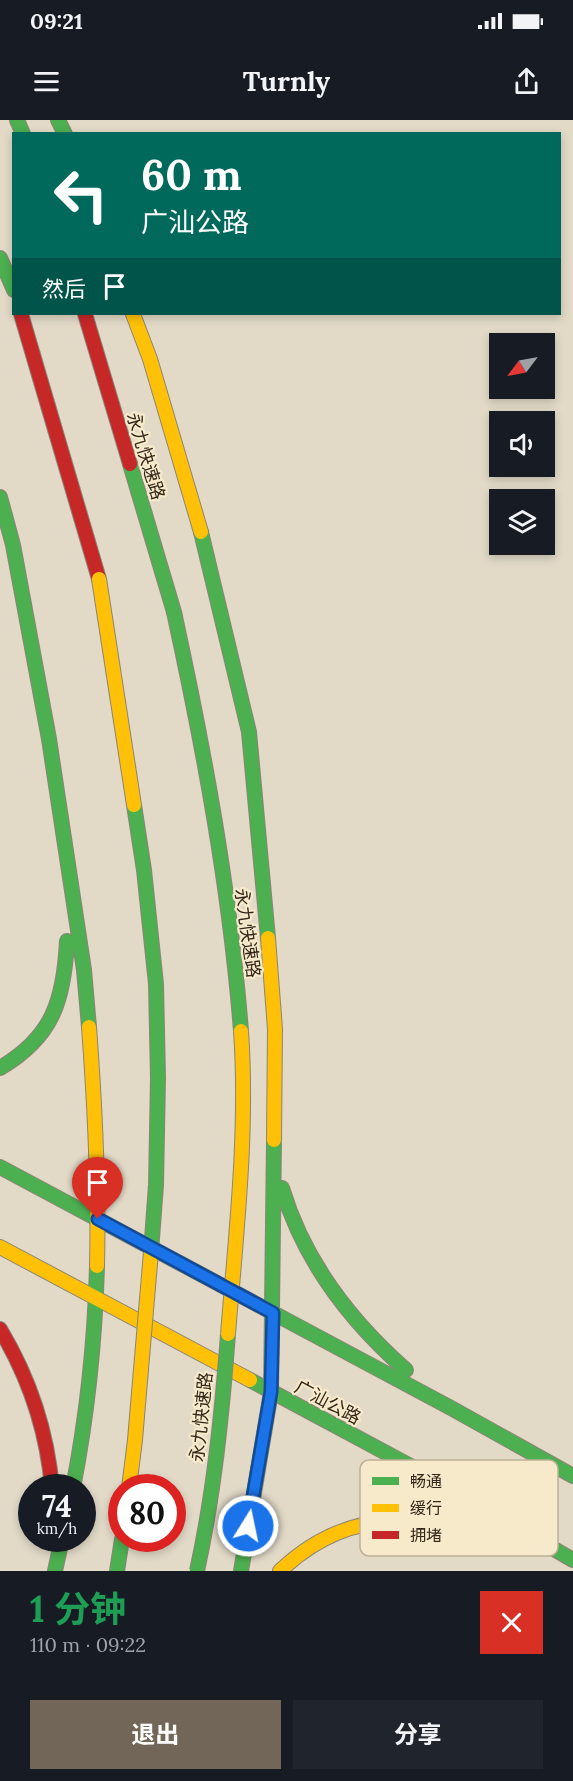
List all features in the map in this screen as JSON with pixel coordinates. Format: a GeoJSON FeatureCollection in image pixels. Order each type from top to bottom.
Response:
{"type":"FeatureCollection","features":[{"type":"Feature","properties":{"kind":"highway"},"geometry":{"type":"LineString","coordinates":[[0,258],[12,285]]}},
{"type":"Feature","properties":{"kind":"highway"},"geometry":{"type":"LineString","coordinates":[[21,315],[99,579],[144,870],[156,984],[158,1078],[156,1185],[131,1474]]}},
{"type":"Feature","properties":{"kind":"highway","name":"永九快速路"},"geometry":{"type":"LineString","coordinates":[[86,315],[174,612],[199,728],[234,954],[243,1059],[241,1166],[220,1422],[205,1534],[196,1571]]}},
{"type":"Feature","properties":{"kind":"highway"},"geometry":{"type":"LineString","coordinates":[[134,315],[150,359],[199,525],[249,732],[262,857],[275,1029],[271,1392],[241,1571]]}},
{"type":"Feature","properties":{"kind":"highway"},"geometry":{"type":"LineString","coordinates":[[0,497],[13,545],[27,634],[49,739],[84,970],[94,1097],[98,1219],[96,1298],[82,1443],[76,1474]]}},
{"type":"Feature","properties":{"kind":"highway"},"geometry":{"type":"LineString","coordinates":[[0,1068],[23,1053],[43,1033],[57,1010],[66,965],[69,867]]}},
{"type":"Feature","properties":{"kind":"highway"},"geometry":{"type":"LineString","coordinates":[[274,1166],[296,1227],[318,1271],[384,1352],[452,1408]]}},
{"type":"Feature","properties":{"kind":"highway"},"geometry":{"type":"LineString","coordinates":[[0,1167],[452,1408],[545,1460]]}},
{"type":"Feature","properties":{"kind":"highway","name":"广汕公路"},"geometry":{"type":"LineString","coordinates":[[0,1246],[399,1460]]}},
{"type":"Feature","properties":{"kind":"highway"},"geometry":{"type":"LineString","coordinates":[[0,1329],[13,1349],[31,1386],[42,1420],[51,1474]]}},
{"type":"Feature","properties":{"kind":"highway"},"geometry":{"type":"LineString","coordinates":[[558,1468],[573,1476]]}},
{"type":"Feature","properties":{"kind":"highway"},"geometry":{"type":"LineString","coordinates":[[280,1571],[314,1543],[360,1526]]}},
{"type":"Feature","properties":{"kind":"highway","name":"广汕公路"},"geometry":{"type":"LineString","coordinates":[[558,1551],[573,1560]]}},
{"type":"Feature","properties":{"kind":"highway"},"geometry":{"type":"LineString","coordinates":[[50,1571],[51,1552]]}},
{"type":"Feature","properties":{"kind":"highway"},"geometry":{"type":"LineString","coordinates":[[55,1571],[59,1552]]}},
{"type":"Feature","properties":{"kind":"highway"},"geometry":{"type":"LineString","coordinates":[[117,1571],[120,1552]]}},
{"type":"Feature","properties":{"kind":"traffic: fast"},"geometry":{"type":"LineString","coordinates":[[17,120],[22,132]]}},
{"type":"Feature","properties":{"kind":"traffic: fast"},"geometry":{"type":"LineString","coordinates":[[58,120],[64,132]]}},
{"type":"Feature","properties":{"kind":"traffic: fast"},"geometry":{"type":"LineString","coordinates":[[0,258],[12,285]]}},
{"type":"Feature","properties":{"kind":"traffic: fast"},"geometry":{"type":"LineString","coordinates":[[130,464],[174,612]]}},
{"type":"Feature","properties":{"kind":"traffic: fast"},"geometry":{"type":"LineString","coordinates":[[0,497],[13,545],[49,739],[84,970],[89,1027]]}},
{"type":"Feature","properties":{"kind":"traffic: fast"},"geometry":{"type":"LineString","coordinates":[[201,532],[249,732],[268,938]]}},
{"type":"Feature","properties":{"kind":"traffic: fast"},"geometry":{"type":"LineString","coordinates":[[174,612],[215,820],[230,925],[241,1031]]}},
{"type":"Feature","properties":{"kind":"traffic: fast"},"geometry":{"type":"LineString","coordinates":[[134,805],[144,870],[156,984],[158,1078],[156,1185],[151,1252]]}},
{"type":"Feature","properties":{"kind":"traffic: fast"},"geometry":{"type":"LineString","coordinates":[[0,1068],[32,1043],[44,1030],[52,1015],[63,981],[67,941]]}},
{"type":"Feature","properties":{"kind":"traffic: fast"},"geometry":{"type":"LineString","coordinates":[[241,1571],[271,1392],[274,1140]]}},
{"type":"Feature","properties":{"kind":"traffic: fast"},"geometry":{"type":"LineString","coordinates":[[0,1167],[544,1460]]}},
{"type":"Feature","properties":{"kind":"traffic: fast"},"geometry":{"type":"LineString","coordinates":[[282,1188],[303,1240],[331,1288],[366,1331],[406,1370]]}},
{"type":"Feature","properties":{"kind":"traffic: fast"},"geometry":{"type":"LineString","coordinates":[[75,1474],[90,1378],[97,1266]]}},
{"type":"Feature","properties":{"kind":"traffic: fast"},"geometry":{"type":"LineString","coordinates":[[197,1571],[217,1453],[228,1334]]}},
{"type":"Feature","properties":{"kind":"traffic: fast"},"geometry":{"type":"LineString","coordinates":[[250,1380],[399,1460]]}},
{"type":"Feature","properties":{"kind":"traffic: fast"},"geometry":{"type":"LineString","coordinates":[[558,1468],[573,1476]]}},
{"type":"Feature","properties":{"kind":"traffic: fast"},"geometry":{"type":"LineString","coordinates":[[558,1551],[573,1560]]}},
{"type":"Feature","properties":{"kind":"traffic: fast"},"geometry":{"type":"LineString","coordinates":[[55,1571],[59,1552]]}},
{"type":"Feature","properties":{"kind":"traffic: fast"},"geometry":{"type":"LineString","coordinates":[[117,1571],[120,1552]]}},
{"type":"Feature","properties":{"kind":"traffic: slow"},"geometry":{"type":"LineString","coordinates":[[133,315],[150,359],[201,532]]}},
{"type":"Feature","properties":{"kind":"traffic: slow"},"geometry":{"type":"LineString","coordinates":[[99,579],[134,805]]}},
{"type":"Feature","properties":{"kind":"traffic: slow"},"geometry":{"type":"LineString","coordinates":[[268,938],[275,1029],[274,1140]]}},
{"type":"Feature","properties":{"kind":"traffic: slow"},"geometry":{"type":"LineString","coordinates":[[89,1027],[96,1146],[97,1266]]}},
{"type":"Feature","properties":{"kind":"traffic: slow"},"geometry":{"type":"LineString","coordinates":[[228,1334],[242,1145],[241,1031]]}},
{"type":"Feature","properties":{"kind":"traffic: slow"},"geometry":{"type":"LineString","coordinates":[[0,1247],[250,1380]]}},
{"type":"Feature","properties":{"kind":"traffic: slow"},"geometry":{"type":"LineString","coordinates":[[131,1474],[151,1252]]}},
{"type":"Feature","properties":{"kind":"traffic: slow"},"geometry":{"type":"LineString","coordinates":[[280,1571],[308,1548],[336,1533],[360,1526]]}},
{"type":"Feature","properties":{"kind":"traffic: jam"},"geometry":{"type":"LineString","coordinates":[[21,315],[99,579]]}},
{"type":"Feature","properties":{"kind":"traffic: jam"},"geometry":{"type":"LineString","coordinates":[[85,315],[130,464]]}},
{"type":"Feature","properties":{"kind":"traffic: jam"},"geometry":{"type":"LineString","coordinates":[[0,1329],[20,1367],[35,1406],[51,1474]]}},
{"type":"Feature","properties":{"kind":"route"},"geometry":{"type":"LineString","coordinates":[[98,1219],[273,1313],[271,1392],[248,1526]]}}]}
